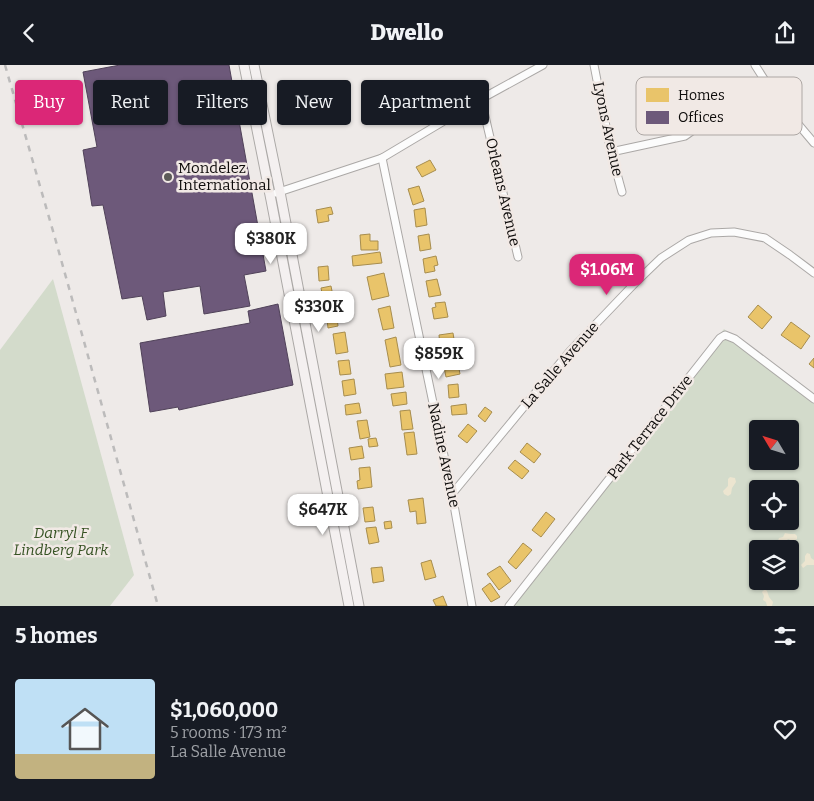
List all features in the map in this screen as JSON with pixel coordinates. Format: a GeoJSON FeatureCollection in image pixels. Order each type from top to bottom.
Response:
{"type":"FeatureCollection","features":[{"type":"Feature","properties":{"kind":"street"},"geometry":{"type":"LineString","coordinates":[[244,65],[349,606]]}},
{"type":"Feature","properties":{"kind":"street"},"geometry":{"type":"LineString","coordinates":[[254,65],[359,606]]}},
{"type":"Feature","properties":{"kind":"street"},"geometry":{"type":"LineString","coordinates":[[489,95],[543,65]]}},
{"type":"Feature","properties":{"kind":"street","name":"Lyons Avenue"},"geometry":{"type":"LineString","coordinates":[[594,65],[611,152],[622,192]]}},
{"type":"Feature","properties":{"kind":"street"},"geometry":{"type":"LineString","coordinates":[[755,65],[763,77]]}},
{"type":"Feature","properties":{"kind":"street"},"geometry":{"type":"LineString","coordinates":[[270,195],[382,158],[437,125]]}},
{"type":"Feature","properties":{"kind":"street","name":"Orleans Avenue"},"geometry":{"type":"LineString","coordinates":[[487,125],[518,257]]}},
{"type":"Feature","properties":{"kind":"street"},"geometry":{"type":"LineString","coordinates":[[802,129],[814,143]]}},
{"type":"Feature","properties":{"kind":"street"},"geometry":{"type":"LineString","coordinates":[[611,152],[686,135]]}},
{"type":"Feature","properties":{"kind":"street","name":"Nadine Avenue"},"geometry":{"type":"LineString","coordinates":[[382,158],[452,494],[472,606]]}},
{"type":"Feature","properties":{"kind":"street","name":"La Salle Avenue"},"geometry":{"type":"LineString","coordinates":[[452,494],[570,351],[661,258],[689,240],[711,233],[734,232],[765,238],[814,273]]}},
{"type":"Feature","properties":{"kind":"street","name":"Park Terrace Drive"},"geometry":{"type":"LineString","coordinates":[[509,606],[720,338],[725,335],[735,339],[814,399]]}},
{"type":"Feature","properties":{"kind":"street"},"geometry":{"type":"LineString","coordinates":[[320,461],[330,457]]}},
{"type":"Feature","properties":{"kind":"green space","name":"Darryl F Lindberg Park"},"geometry":{"type":"Polygon","coordinates":[[[53,279],[134,575],[110,606],[0,606],[0,350],[53,279]]]}},
{"type":"Feature","properties":{"kind":"green space"},"geometry":{"type":"Polygon","coordinates":[[[724,329],[814,400],[814,606],[511,606],[724,329]]]}},
{"type":"Feature","properties":{"kind":"sand"},"geometry":{"type":"Polygon","coordinates":[[[730,477],[735,478],[736,482],[731,494],[728,496],[723,491],[728,486],[728,479],[730,477]]]}},
{"type":"Feature","properties":{"kind":"sand"},"geometry":{"type":"Polygon","coordinates":[[[785,533],[795,534],[797,539],[778,540],[785,533]]]}},
{"type":"Feature","properties":{"kind":"sand"},"geometry":{"type":"Polygon","coordinates":[[[807,553],[814,560],[814,565],[807,565],[803,568],[801,565],[805,561],[807,553]]]}},
{"type":"Feature","properties":{"kind":"sand"},"geometry":{"type":"Polygon","coordinates":[[[764,590],[767,591],[773,602],[772,606],[767,606],[763,600],[762,592],[764,590]]]}},
{"type":"Feature","properties":{"kind":"building: Homes"},"geometry":{"type":"Polygon","coordinates":[[[430,160],[436,170],[422,177],[416,167],[430,160]]]}},
{"type":"Feature","properties":{"kind":"building: Homes"},"geometry":{"type":"Polygon","coordinates":[[[419,186],[424,201],[413,205],[408,189],[419,186]]]}},
{"type":"Feature","properties":{"kind":"building: Homes"},"geometry":{"type":"Polygon","coordinates":[[[331,207],[333,214],[328,215],[329,221],[318,223],[316,210],[331,207]]]}},
{"type":"Feature","properties":{"kind":"building: Homes"},"geometry":{"type":"Polygon","coordinates":[[[425,208],[427,225],[416,227],[414,210],[425,208]]]}},
{"type":"Feature","properties":{"kind":"building: Homes"},"geometry":{"type":"Polygon","coordinates":[[[370,234],[370,241],[378,241],[378,250],[361,250],[360,235],[370,234]]]}},
{"type":"Feature","properties":{"kind":"building: Homes"},"geometry":{"type":"Polygon","coordinates":[[[429,234],[431,249],[420,251],[418,236],[429,234]]]}},
{"type":"Feature","properties":{"kind":"building: Homes"},"geometry":{"type":"Polygon","coordinates":[[[380,252],[382,263],[353,266],[352,256],[380,252]]]}},
{"type":"Feature","properties":{"kind":"building: Homes"},"geometry":{"type":"Polygon","coordinates":[[[436,256],[438,265],[434,266],[435,271],[425,273],[423,259],[436,256]]]}},
{"type":"Feature","properties":{"kind":"building: Homes"},"geometry":{"type":"Polygon","coordinates":[[[328,266],[329,280],[319,281],[318,267],[328,266]]]}},
{"type":"Feature","properties":{"kind":"building: Homes"},"geometry":{"type":"Polygon","coordinates":[[[384,273],[389,296],[372,300],[367,277],[384,273]]]}},
{"type":"Feature","properties":{"kind":"building: Homes"},"geometry":{"type":"Polygon","coordinates":[[[437,279],[441,295],[429,297],[426,281],[437,279]]]}},
{"type":"Feature","properties":{"kind":"building: Homes"},"geometry":{"type":"Polygon","coordinates":[[[331,286],[334,301],[324,303],[321,288],[331,286]]]}},
{"type":"Feature","properties":{"kind":"building: Homes"},"geometry":{"type":"Polygon","coordinates":[[[445,302],[448,317],[434,319],[432,308],[436,307],[435,303],[445,302]]]}},
{"type":"Feature","properties":{"kind":"building: Homes"},"geometry":{"type":"Polygon","coordinates":[[[758,305],[772,317],[762,329],[748,317],[758,305]]]}},
{"type":"Feature","properties":{"kind":"building: Homes"},"geometry":{"type":"Polygon","coordinates":[[[390,306],[394,328],[383,330],[378,309],[390,306]]]}},
{"type":"Feature","properties":{"kind":"building: Homes"},"geometry":{"type":"Polygon","coordinates":[[[336,310],[338,326],[328,328],[326,311],[336,310]]]}},
{"type":"Feature","properties":{"kind":"building: Homes"},"geometry":{"type":"Polygon","coordinates":[[[791,322],[810,336],[801,349],[781,335],[791,322]]]}},
{"type":"Feature","properties":{"kind":"building: Homes"},"geometry":{"type":"Polygon","coordinates":[[[345,332],[348,352],[336,354],[333,334],[345,332]]]}},
{"type":"Feature","properties":{"kind":"building: Homes"},"geometry":{"type":"Polygon","coordinates":[[[453,333],[455,345],[440,347],[439,335],[453,333]]]}},
{"type":"Feature","properties":{"kind":"building: Homes"},"geometry":{"type":"Polygon","coordinates":[[[396,337],[401,365],[390,367],[385,340],[396,337]]]}},
{"type":"Feature","properties":{"kind":"building: Homes"},"geometry":{"type":"Polygon","coordinates":[[[814,358],[814,368],[809,364],[814,358]]]}},
{"type":"Feature","properties":{"kind":"building: Homes"},"geometry":{"type":"Polygon","coordinates":[[[349,360],[351,374],[340,375],[338,361],[349,360]]]}},
{"type":"Feature","properties":{"kind":"building: Homes"},"geometry":{"type":"Polygon","coordinates":[[[458,364],[460,374],[446,377],[444,367],[458,364]]]}},
{"type":"Feature","properties":{"kind":"building: Homes"},"geometry":{"type":"Polygon","coordinates":[[[402,372],[404,387],[387,389],[385,374],[402,372]]]}},
{"type":"Feature","properties":{"kind":"building: Homes"},"geometry":{"type":"Polygon","coordinates":[[[354,379],[356,394],[344,396],[342,381],[354,379]]]}},
{"type":"Feature","properties":{"kind":"building: Homes"},"geometry":{"type":"Polygon","coordinates":[[[458,384],[459,397],[449,398],[448,385],[458,384]]]}},
{"type":"Feature","properties":{"kind":"building: Homes"},"geometry":{"type":"Polygon","coordinates":[[[406,392],[407,404],[393,406],[391,394],[406,392]]]}},
{"type":"Feature","properties":{"kind":"building: Homes"},"geometry":{"type":"Polygon","coordinates":[[[359,403],[361,413],[346,415],[345,405],[359,403]]]}},
{"type":"Feature","properties":{"kind":"building: Homes"},"geometry":{"type":"Polygon","coordinates":[[[466,404],[467,414],[452,415],[451,406],[466,404]]]}},
{"type":"Feature","properties":{"kind":"building: Homes"},"geometry":{"type":"Polygon","coordinates":[[[485,407],[492,412],[485,422],[478,416],[485,407]]]}},
{"type":"Feature","properties":{"kind":"building: Homes"},"geometry":{"type":"Polygon","coordinates":[[[410,410],[413,429],[402,430],[400,411],[410,410]]]}},
{"type":"Feature","properties":{"kind":"building: Homes"},"geometry":{"type":"Polygon","coordinates":[[[367,420],[370,437],[360,439],[357,421],[367,420]]]}},
{"type":"Feature","properties":{"kind":"building: Homes"},"geometry":{"type":"Polygon","coordinates":[[[468,424],[477,431],[467,443],[458,436],[468,424]]]}},
{"type":"Feature","properties":{"kind":"building: Homes"},"geometry":{"type":"Polygon","coordinates":[[[414,432],[417,454],[407,455],[404,433],[414,432]]]}},
{"type":"Feature","properties":{"kind":"building: Homes"},"geometry":{"type":"Polygon","coordinates":[[[376,438],[378,446],[369,447],[368,439],[376,438]]]}},
{"type":"Feature","properties":{"kind":"building: Homes"},"geometry":{"type":"Polygon","coordinates":[[[527,443],[541,454],[534,463],[520,452],[527,443]]]}},
{"type":"Feature","properties":{"kind":"building: Homes"},"geometry":{"type":"Polygon","coordinates":[[[362,446],[364,458],[351,460],[349,448],[362,446]]]}},
{"type":"Feature","properties":{"kind":"building: Homes"},"geometry":{"type":"Polygon","coordinates":[[[515,460],[529,471],[522,479],[508,468],[515,460]]]}},
{"type":"Feature","properties":{"kind":"building: Homes"},"geometry":{"type":"Polygon","coordinates":[[[370,467],[372,487],[358,489],[357,481],[360,480],[359,468],[370,467]]]}},
{"type":"Feature","properties":{"kind":"building: Homes"},"geometry":{"type":"Polygon","coordinates":[[[423,498],[426,523],[417,524],[416,511],[410,512],[408,500],[423,498]]]}},
{"type":"Feature","properties":{"kind":"building: Homes"},"geometry":{"type":"Polygon","coordinates":[[[373,507],[375,521],[365,522],[363,508],[373,507]]]}},
{"type":"Feature","properties":{"kind":"building: Homes"},"geometry":{"type":"Polygon","coordinates":[[[546,512],[555,519],[541,537],[532,530],[546,512]]]}},
{"type":"Feature","properties":{"kind":"building: Homes"},"geometry":{"type":"Polygon","coordinates":[[[391,521],[392,528],[385,529],[384,522],[391,521]]]}},
{"type":"Feature","properties":{"kind":"building: Homes"},"geometry":{"type":"Polygon","coordinates":[[[376,527],[379,542],[369,544],[366,528],[376,527]]]}},
{"type":"Feature","properties":{"kind":"building: Homes"},"geometry":{"type":"Polygon","coordinates":[[[523,543],[532,550],[516,569],[508,562],[523,543]]]}},
{"type":"Feature","properties":{"kind":"building: Homes"},"geometry":{"type":"Polygon","coordinates":[[[431,560],[436,577],[425,580],[421,563],[431,560]]]}},
{"type":"Feature","properties":{"kind":"building: Homes"},"geometry":{"type":"Polygon","coordinates":[[[500,566],[511,581],[499,590],[487,574],[500,566]]]}},
{"type":"Feature","properties":{"kind":"building: Homes"},"geometry":{"type":"Polygon","coordinates":[[[382,567],[384,581],[373,583],[371,568],[382,567]]]}},
{"type":"Feature","properties":{"kind":"building: Homes"},"geometry":{"type":"Polygon","coordinates":[[[490,583],[500,597],[491,602],[482,589],[490,583]]]}},
{"type":"Feature","properties":{"kind":"building: Homes"},"geometry":{"type":"Polygon","coordinates":[[[443,596],[447,606],[436,606],[433,600],[443,596]]]}},
{"type":"Feature","properties":{"kind":"building: Offices","name":"Mondelez International"},"geometry":{"type":"Polygon","coordinates":[[[120,65],[229,65],[232,80],[178,80],[178,125],[240,125],[266,271],[244,275],[250,306],[204,314],[200,286],[163,292],[166,316],[147,320],[142,296],[122,299],[103,205],[92,206],[83,150],[97,147],[83,72],[120,65]]]}},
{"type":"Feature","properties":{"kind":"building: Offices"},"geometry":{"type":"Polygon","coordinates":[[[278,304],[293,385],[179,410],[178,407],[150,412],[140,343],[250,323],[248,311],[278,304]]]}},
{"type":"Feature","properties":{"kind":"railway"},"geometry":{"type":"LineString","coordinates":[[5,65],[158,606]]}},
{"type":"Feature","properties":{"kind":"place","name":"Mondelez International"},"geometry":{"type":"Point","coordinates":[168,177]}}]}
